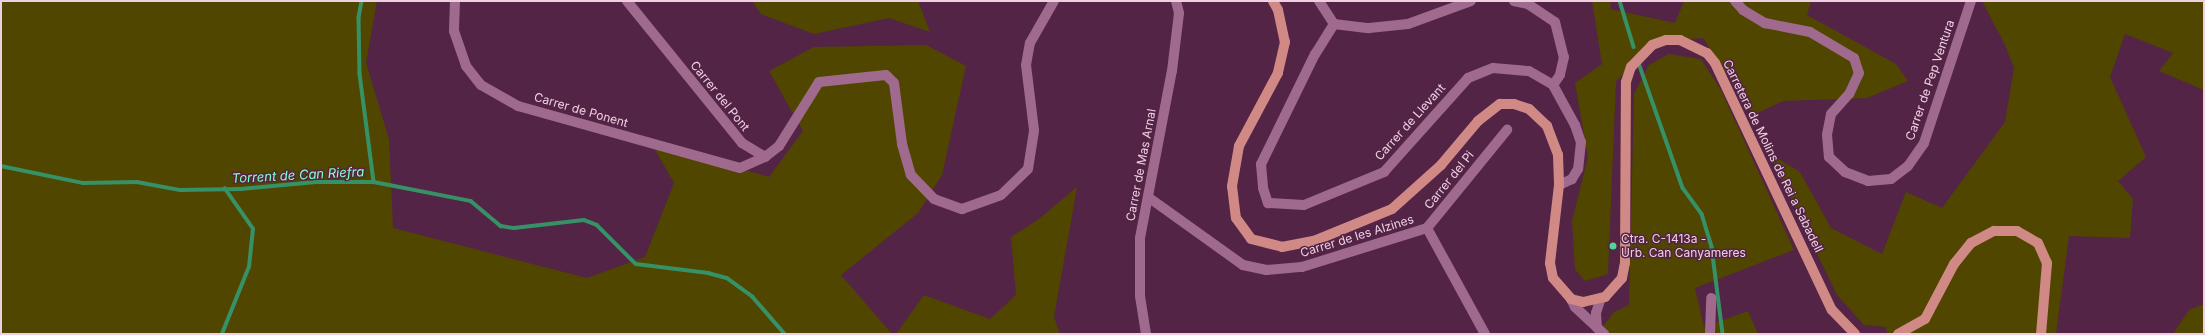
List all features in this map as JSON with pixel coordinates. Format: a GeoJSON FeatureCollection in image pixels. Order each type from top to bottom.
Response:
{"type":"FeatureCollection","features":[{"type":"Feature","properties":{"kind":"main road"},"geometry":{"type":"LineString","coordinates":[[1273,1],[1278,10],[1285,42],[1278,73],[1239,146],[1232,186],[1236,218],[1251,239],[1282,247],[1314,241],[1392,209],[1440,165],[1478,121],[1500,104],[1514,104],[1529,108],[1547,126],[1554,140],[1558,155],[1559,185],[1550,263],[1553,278],[1571,299]]}},
{"type":"Feature","properties":{"kind":"main road","name":"Carretera de Molins de Rei a Sabadell"},"geometry":{"type":"LineString","coordinates":[[1571,299],[1583,302],[1601,298],[1614,290],[1622,278],[1626,263],[1626,82],[1631,67],[1652,45],[1666,40],[1680,40],[1707,53],[1715,63],[1832,310],[1855,334]]}},
{"type":"Feature","properties":{"kind":"main road"},"geometry":{"type":"LineString","coordinates":[[1898,334],[1925,319],[1954,264],[1972,243],[1994,231],[2017,230],[2038,243],[2046,263],[2041,334]]}},
{"type":"Feature","properties":{"kind":"street","name":"Carrer de Ponent"},"geometry":{"type":"LineString","coordinates":[[455,1],[454,30],[466,66],[481,85],[518,106],[740,168],[765,158]]}},
{"type":"Feature","properties":{"kind":"street","name":"Carrer del Pont"},"geometry":{"type":"LineString","coordinates":[[627,1],[742,143],[765,158]]}},
{"type":"Feature","properties":{"kind":"street"},"geometry":{"type":"LineString","coordinates":[[765,158],[779,146],[819,82],[886,74],[894,83],[902,144],[911,175],[934,199],[962,209],[1001,195],[1028,169],[1034,130],[1026,65],[1030,43],[1054,1]]}},
{"type":"Feature","properties":{"kind":"street","name":"Carrer de Mas Arnal"},"geometry":{"type":"LineString","coordinates":[[1146,334],[1140,296],[1140,238],[1172,71],[1179,13],[1176,1]]}},
{"type":"Feature","properties":{"kind":"street"},"geometry":{"type":"LineString","coordinates":[[1319,1],[1334,24],[1369,28],[1408,24],[1471,1]]}},
{"type":"Feature","properties":{"kind":"street"},"geometry":{"type":"LineString","coordinates":[[1514,1],[1528,4],[1556,22],[1564,57],[1560,76],[1553,85],[1575,125],[1580,142],[1578,169],[1572,179],[1559,185]]}},
{"type":"Feature","properties":{"kind":"street","name":"Carrer de Pep Ventura"},"geometry":{"type":"LineString","coordinates":[[1735,1],[1743,10],[1765,23],[1810,32],[1854,58],[1859,73],[1849,94],[1831,114],[1827,135],[1829,157],[1845,172],[1868,181],[1891,179],[1908,166],[1924,143],[1971,1]]}},
{"type":"Feature","properties":{"kind":"street","name":"Carrer de Llevant"},"geometry":{"type":"LineString","coordinates":[[1334,24],[1315,54],[1261,164],[1263,188],[1268,203],[1304,205],[1384,172],[1468,78],[1493,68],[1529,71],[1553,85]]}},
{"type":"Feature","properties":{"kind":"street","name":"Carrer del Pi"},"geometry":{"type":"LineString","coordinates":[[1485,334],[1427,228],[1507,130]]}},
{"type":"Feature","properties":{"kind":"street","name":"Carrer de les Alzines"},"geometry":{"type":"LineString","coordinates":[[1148,197],[1243,265],[1266,270],[1302,267],[1427,228]]}},
{"type":"Feature","properties":{"kind":"street"},"geometry":{"type":"LineString","coordinates":[[1601,298],[1596,313],[1601,331]]}},
{"type":"Feature","properties":{"kind":"street"},"geometry":{"type":"LineString","coordinates":[[1710,334],[1711,298]]}},
{"type":"Feature","properties":{"kind":"street"},"geometry":{"type":"LineString","coordinates":[[1571,299],[1575,307],[1601,331]]}},
{"type":"Feature","properties":{"kind":"shaded area"},"geometry":{"type":"Polygon","coordinates":[[[1,1],[377,1],[366,63],[389,139],[393,228],[587,278],[645,257],[674,183],[651,143],[769,177],[803,131],[769,71],[814,47],[926,45],[966,66],[942,175],[918,213],[841,275],[892,334],[1,334],[1,1]]]}},
{"type":"Feature","properties":{"kind":"shaded area"},"geometry":{"type":"Polygon","coordinates":[[[752,1],[918,1],[930,32],[889,18],[814,34],[761,14],[752,1]]]}},
{"type":"Feature","properties":{"kind":"shaded area"},"geometry":{"type":"Polygon","coordinates":[[[1592,1],[1611,1],[1610,9],[1675,23],[1684,1],[1811,1],[1807,15],[1896,64],[1908,81],[1867,98],[1783,101],[1753,115],[1703,38],[1659,41],[1616,81],[1608,274],[1585,281],[1575,269],[1572,221],[1588,157],[1575,83],[1602,64],[1592,1]]]}},
{"type":"Feature","properties":{"kind":"shaded area"},"geometry":{"type":"Polygon","coordinates":[[[1982,1],[2204,1],[2204,90],[2159,71],[2173,53],[2125,34],[2110,77],[2146,157],[2118,181],[2133,199],[2130,238],[2069,236],[2056,334],[1887,334],[1886,327],[1864,325],[1837,295],[1769,153],[1800,172],[1831,228],[1882,254],[1906,192],[1942,208],[2005,122],[2014,68],[2005,45],[1982,1]]]}},
{"type":"Feature","properties":{"kind":"shaded area"},"geometry":{"type":"Polygon","coordinates":[[[1669,54],[1701,59],[1721,90],[1794,250],[1695,288],[1704,327],[1748,311],[1758,334],[1597,334],[1614,312],[1629,305],[1634,94],[1649,65],[1669,54]]]}},
{"type":"Feature","properties":{"kind":"shaded area"},"geometry":{"type":"Polygon","coordinates":[[[1077,187],[1054,317],[1060,334],[896,334],[924,295],[990,319],[1016,295],[1011,237],[1039,219],[1077,187]]]}},
{"type":"Feature","properties":{"kind":"shaded area"},"geometry":{"type":"Polygon","coordinates":[[[2204,304],[2204,334],[2173,334],[2189,310],[2204,304]]]}},
{"type":"Feature","properties":{"kind":"waterway"},"geometry":{"type":"LineString","coordinates":[[362,1],[359,18],[360,74],[374,182]]}},
{"type":"Feature","properties":{"kind":"waterway"},"geometry":{"type":"LineString","coordinates":[[1620,1],[1634,47]]}},
{"type":"Feature","properties":{"kind":"waterway"},"geometry":{"type":"LineString","coordinates":[[1640,66],[1683,188],[1702,214],[1712,247],[1723,334]]}},
{"type":"Feature","properties":{"kind":"waterway","name":"Torrent de Can Riefra"},"geometry":{"type":"LineString","coordinates":[[1,166],[83,183],[137,182],[180,190],[241,189],[316,182],[374,182],[471,201],[501,226],[514,228],[584,220],[597,225],[636,264],[708,273],[727,278],[752,296],[785,334]]}},
{"type":"Feature","properties":{"kind":"waterway"},"geometry":{"type":"LineString","coordinates":[[222,334],[249,267],[253,229],[225,189]]}},
{"type":"Feature","properties":{"kind":"place","name":"Ctra. C-1413a - Urb. Can Canyameres"},"geometry":{"type":"Point","coordinates":[1613,246]}}]}
